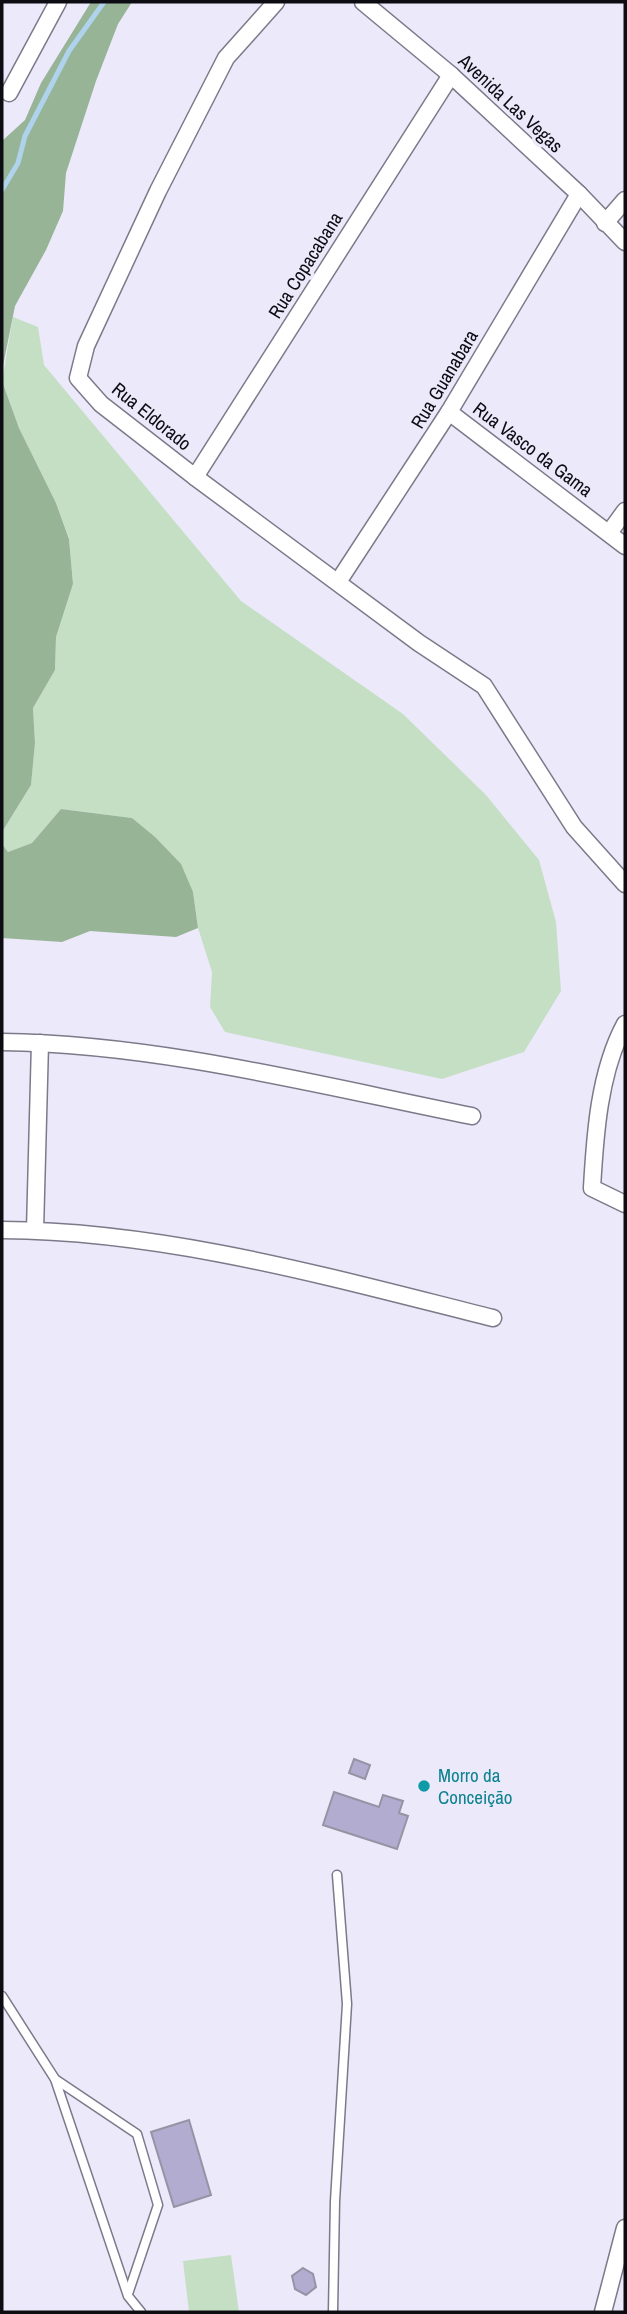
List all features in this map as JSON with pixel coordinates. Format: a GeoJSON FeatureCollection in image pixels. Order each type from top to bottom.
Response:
{"type":"FeatureCollection","features":[{"type":"Feature","properties":{"kind":"street"},"geometry":{"type":"LineString","coordinates":[[9,93],[58,2]]}},
{"type":"Feature","properties":{"kind":"street","name":"Rua Eldorado"},"geometry":{"type":"LineString","coordinates":[[276,2],[226,58],[158,191],[86,346],[78,378],[101,404],[195,477],[442,659],[484,686],[574,827],[625,884]]}},
{"type":"Feature","properties":{"kind":"street","name":"Avenida Las Vegas"},"geometry":{"type":"LineString","coordinates":[[363,2],[451,75],[579,194],[625,242]]}},
{"type":"Feature","properties":{"kind":"street","name":"Rua Copacabana"},"geometry":{"type":"LineString","coordinates":[[195,477],[451,75]]}},
{"type":"Feature","properties":{"kind":"street","name":"Rua Guanabara"},"geometry":{"type":"LineString","coordinates":[[338,582],[449,412],[579,194]]}},
{"type":"Feature","properties":{"kind":"street"},"geometry":{"type":"LineString","coordinates":[[605,223],[625,200]]}},
{"type":"Feature","properties":{"kind":"street","name":"Rua Vasco da Gama"},"geometry":{"type":"LineString","coordinates":[[449,412],[625,546]]}},
{"type":"Feature","properties":{"kind":"street"},"geometry":{"type":"LineString","coordinates":[[609,533],[625,511]]}},
{"type":"Feature","properties":{"kind":"street"},"geometry":{"type":"LineString","coordinates":[[625,1024],[618,1037],[603,1090],[592,1188],[625,1204]]}},
{"type":"Feature","properties":{"kind":"street"},"geometry":{"type":"LineString","coordinates":[[2,1042],[40,1043],[176,1058],[471,1116]]}},
{"type":"Feature","properties":{"kind":"street"},"geometry":{"type":"LineString","coordinates":[[35,1230],[40,1043]]}},
{"type":"Feature","properties":{"kind":"street"},"geometry":{"type":"LineString","coordinates":[[2,1230],[35,1230],[221,1255],[326,1276],[492,1318]]}},
{"type":"Feature","properties":{"kind":"street"},"geometry":{"type":"LineString","coordinates":[[603,2312],[625,2228]]}},
{"type":"Feature","properties":{"kind":"lane"},"geometry":{"type":"LineString","coordinates":[[333,2312],[335,2201],[347,2004],[337,1875]]}},
{"type":"Feature","properties":{"kind":"lane"},"geometry":{"type":"LineString","coordinates":[[2,1996],[55,2079],[128,2296],[141,2312]]}},
{"type":"Feature","properties":{"kind":"lane"},"geometry":{"type":"LineString","coordinates":[[55,2079],[137,2134],[158,2205],[128,2296]]}},
{"type":"Feature","properties":{"kind":"green space"},"geometry":{"type":"Polygon","coordinates":[[[91,2],[132,2],[118,24],[96,81],[66,173],[63,211],[46,250],[15,306],[2,371],[2,141],[25,120],[41,83],[91,2]]]}},
{"type":"Feature","properties":{"kind":"green space"},"geometry":{"type":"Polygon","coordinates":[[[13,317],[38,327],[44,365],[241,601],[403,714],[486,795],[539,860],[556,922],[561,991],[524,1052],[442,1079],[225,1032],[210,1007],[212,972],[198,928],[193,892],[132,818],[61,809],[32,843],[8,852],[2,844],[2,832],[31,785],[35,743],[33,708],[55,670],[56,637],[73,584],[69,538],[56,503],[19,428],[2,381],[13,317]]]}},
{"type":"Feature","properties":{"kind":"green space"},"geometry":{"type":"Polygon","coordinates":[[[2,381],[19,428],[56,503],[69,539],[73,584],[56,637],[55,670],[33,708],[35,743],[31,785],[2,832],[2,381]]]}},
{"type":"Feature","properties":{"kind":"green space"},"geometry":{"type":"Polygon","coordinates":[[[61,809],[132,818],[155,837],[181,864],[193,892],[198,928],[176,937],[90,931],[62,942],[2,938],[2,844],[8,852],[32,843],[61,809]]]}},
{"type":"Feature","properties":{"kind":"green space"},"geometry":{"type":"Polygon","coordinates":[[[231,2255],[239,2312],[189,2312],[183,2261],[231,2255]]]}},
{"type":"Feature","properties":{"kind":"building"},"geometry":{"type":"Polygon","coordinates":[[[354,1759],[370,1765],[365,1779],[349,1773],[354,1759]]]}},
{"type":"Feature","properties":{"kind":"building"},"geometry":{"type":"Polygon","coordinates":[[[334,1792],[379,1807],[383,1795],[403,1801],[399,1813],[408,1816],[397,1849],[323,1825],[334,1792]]]}},
{"type":"Feature","properties":{"kind":"building"},"geometry":{"type":"Polygon","coordinates":[[[189,2120],[211,2195],[174,2207],[151,2132],[189,2120]]]}},
{"type":"Feature","properties":{"kind":"building"},"geometry":{"type":"Polygon","coordinates":[[[303,2268],[313,2274],[316,2287],[306,2295],[295,2289],[292,2276],[303,2268]]]}},
{"type":"Feature","properties":{"kind":"waterway"},"geometry":{"type":"LineString","coordinates":[[2,190],[18,163],[25,136],[69,51],[104,2]]}},
{"type":"Feature","properties":{"kind":"place","name":"Morro da Conceição"},"geometry":{"type":"Point","coordinates":[424,1786]}}]}
